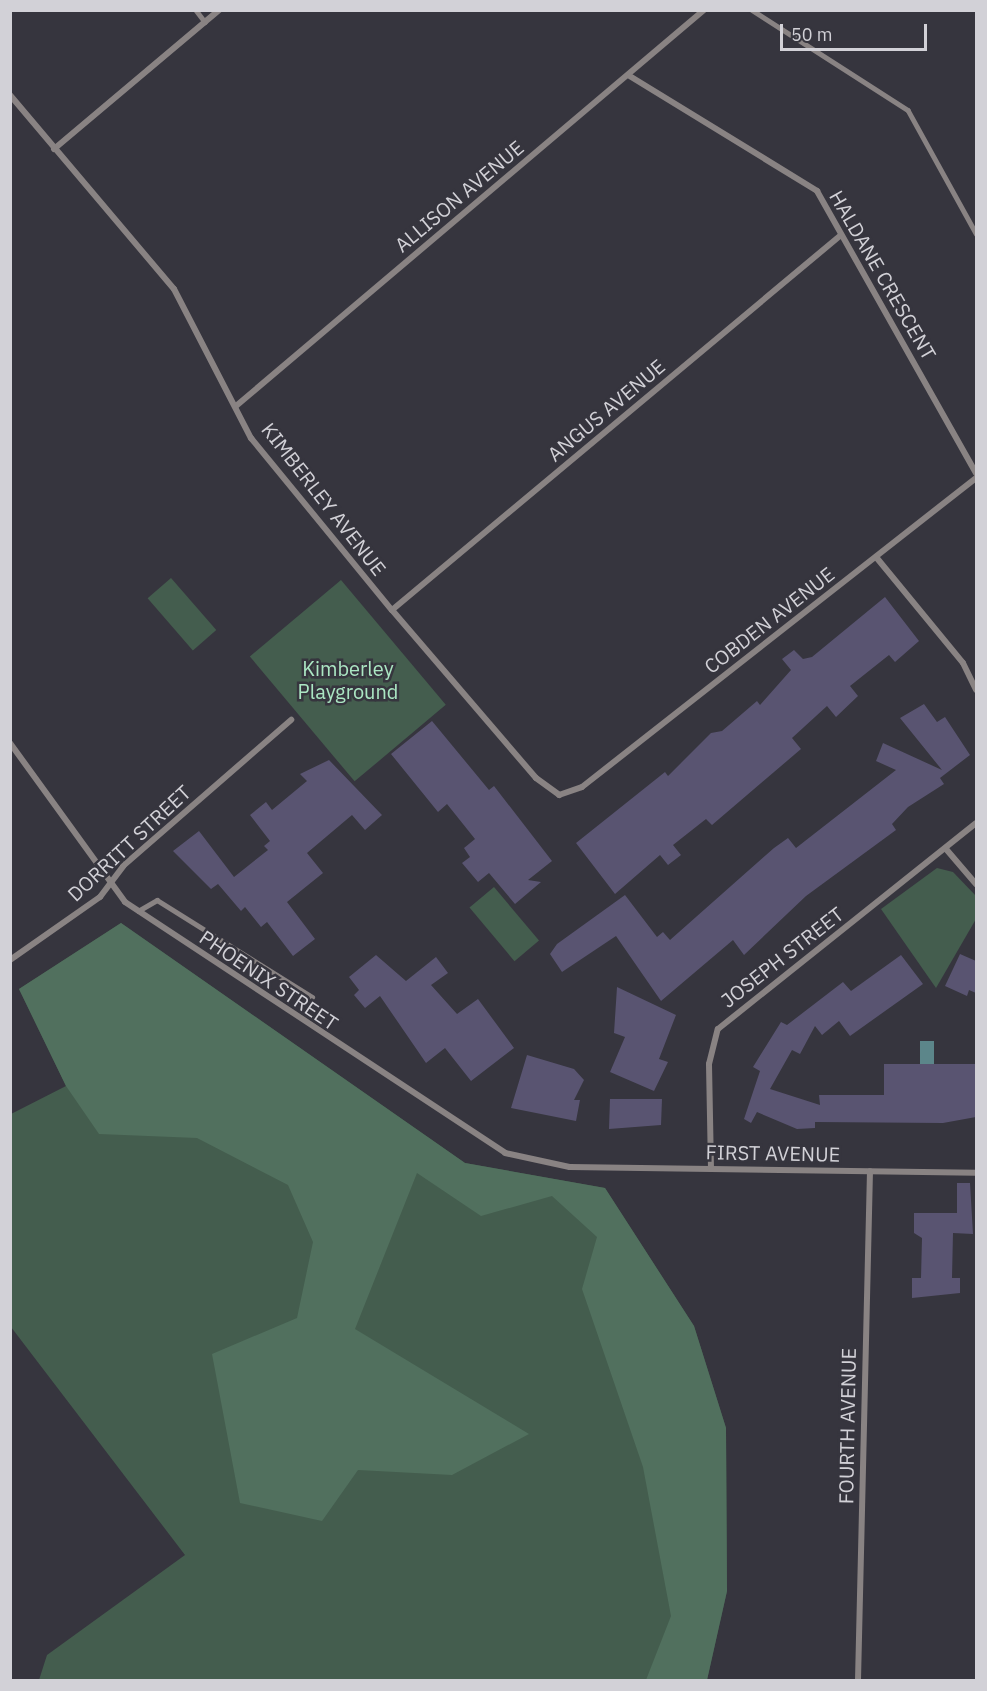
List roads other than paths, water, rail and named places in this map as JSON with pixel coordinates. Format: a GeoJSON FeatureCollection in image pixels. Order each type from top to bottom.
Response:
{"type":"FeatureCollection","features":[{"type":"Feature","properties":{"kind":"street"},"geometry":{"type":"LineString","coordinates":[[54,149],[219,10]]}},
{"type":"Feature","properties":{"kind":"street","name":"ALLISON AVENUE"},"geometry":{"type":"LineString","coordinates":[[236,406],[704,10]]}},
{"type":"Feature","properties":{"kind":"street","name":"HALDANE CRESCENT"},"geometry":{"type":"LineString","coordinates":[[628,75],[817,191],[976,473]]}},
{"type":"Feature","properties":{"kind":"street","name":"KIMBERLEY AVENUE"},"geometry":{"type":"LineString","coordinates":[[10,95],[174,289],[251,438],[392,610],[549,791],[559,795],[582,787]]}},
{"type":"Feature","properties":{"kind":"street","name":"ANGUS AVENUE"},"geometry":{"type":"LineString","coordinates":[[392,610],[842,235]]}},
{"type":"Feature","properties":{"kind":"street","name":"COBDEN AVENUE"},"geometry":{"type":"LineString","coordinates":[[582,787],[976,478]]}},
{"type":"Feature","properties":{"kind":"street"},"geometry":{"type":"LineString","coordinates":[[876,557],[963,663],[976,690]]}},
{"type":"Feature","properties":{"kind":"street","name":"DORRITT STREET"},"geometry":{"type":"LineString","coordinates":[[10,960],[93,902],[123,866],[291,720]]}},
{"type":"Feature","properties":{"kind":"street","name":"PHOENIX STREET"},"geometry":{"type":"LineString","coordinates":[[10,743],[111,883],[138,911],[479,1139],[524,1160],[570,1167]]}},
{"type":"Feature","properties":{"kind":"street","name":"JOSEPH STREET"},"geometry":{"type":"LineString","coordinates":[[711,1169],[710,1064],[718,1029],[976,823]]}},
{"type":"Feature","properties":{"kind":"street"},"geometry":{"type":"LineString","coordinates":[[946,849],[976,884]]}},
{"type":"Feature","properties":{"kind":"street","name":"FIRST AVENUE"},"geometry":{"type":"LineString","coordinates":[[570,1167],[976,1173]]}},
{"type":"Feature","properties":{"kind":"street","name":"FOURTH AVENUE"},"geometry":{"type":"LineString","coordinates":[[858,1680],[870,1171]]}},
{"type":"Feature","properties":{"kind":"lane"},"geometry":{"type":"LineString","coordinates":[[196,10],[205,22]]}},
{"type":"Feature","properties":{"kind":"lane"},"geometry":{"type":"LineString","coordinates":[[752,10],[908,110],[976,233]]}},
{"type":"Feature","properties":{"kind":"lane"},"geometry":{"type":"LineString","coordinates":[[138,911],[157,900],[312,997]]}},
{"type":"Feature","properties":{"kind":"park label","name":"Kimberley Playground"},"geometry":{"type":"Point","coordinates":[348,680]}}]}
